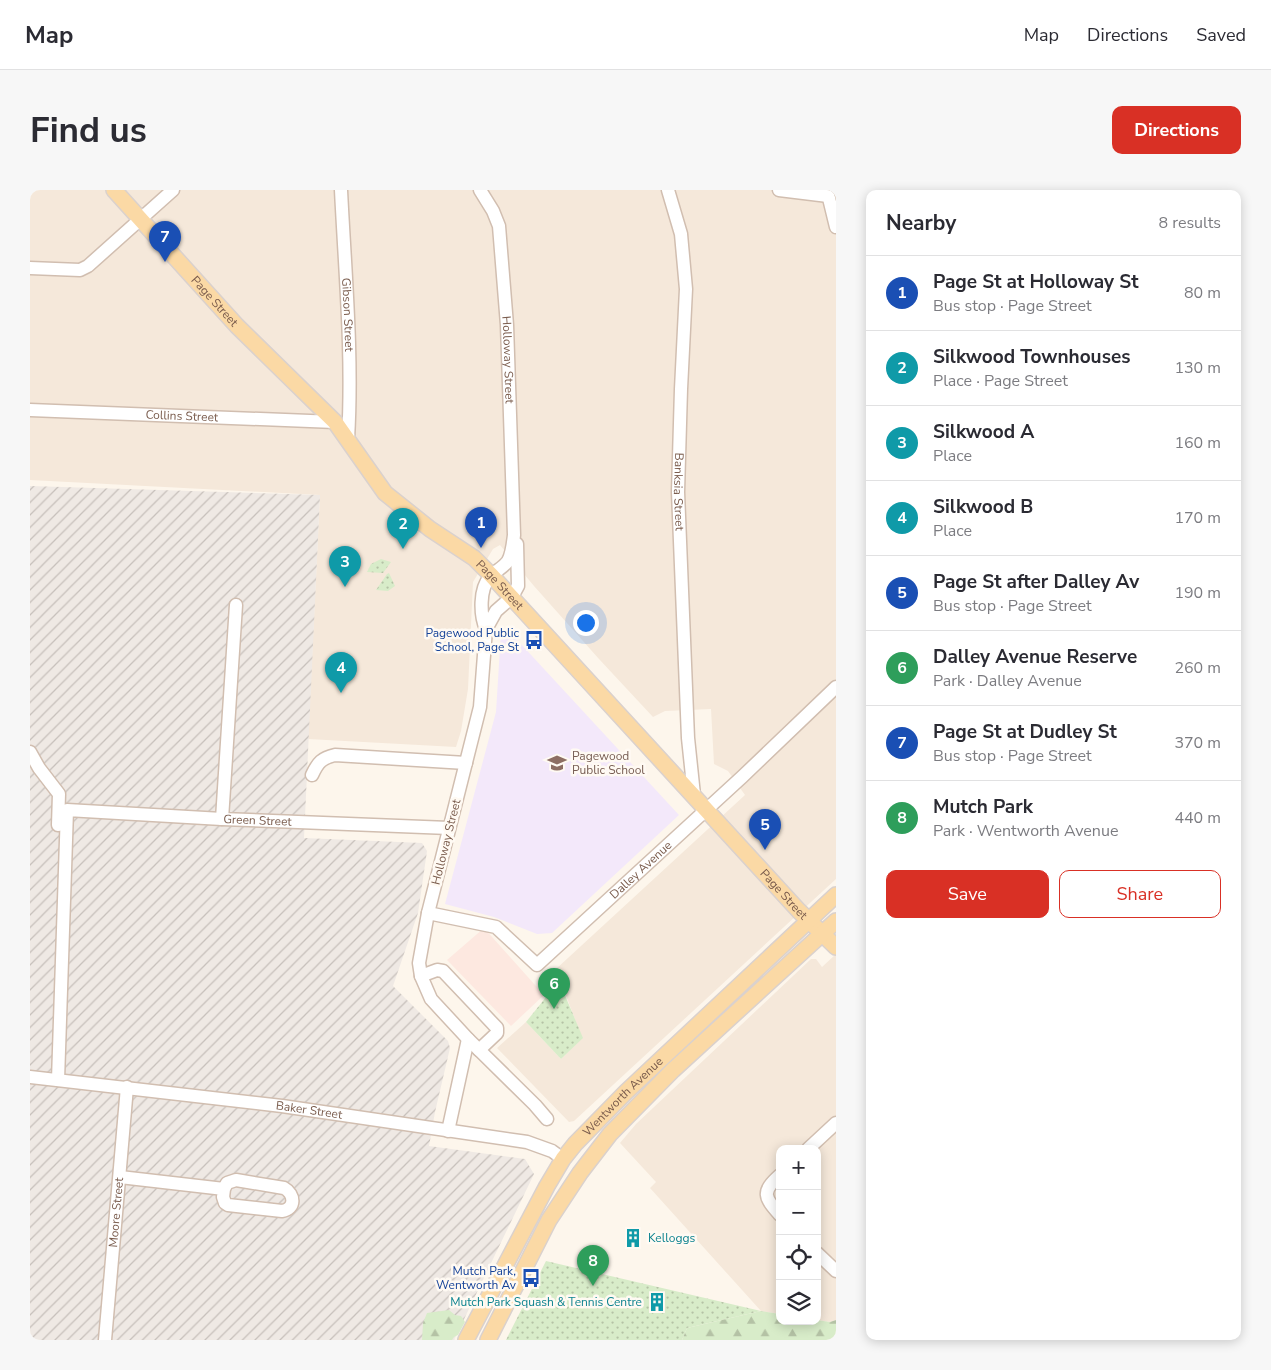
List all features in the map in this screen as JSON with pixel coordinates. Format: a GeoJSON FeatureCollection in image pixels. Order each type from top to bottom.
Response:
{"type":"FeatureCollection","features":[{"type":"Feature","properties":{"kind":"main road","name":"Page Street"},"geometry":{"type":"LineString","coordinates":[[114,190],[237,326],[335,422],[385,493],[430,529],[474,558],[491,575],[808,920],[836,947]]}},
{"type":"Feature","properties":{"kind":"main road","name":"Wentworth Avenue"},"geometry":{"type":"LineString","coordinates":[[466,1340],[515,1245],[563,1159],[575,1144],[626,1092],[836,895]]}},
{"type":"Feature","properties":{"kind":"main road","name":"Wentworth Avenue"},"geometry":{"type":"LineString","coordinates":[[488,1340],[549,1220],[580,1173],[610,1134],[644,1098],[753,995],[836,921]]}},
{"type":"Feature","properties":{"kind":"main road","name":"Baker Street"},"geometry":{"type":"LineString","coordinates":[[563,1159],[580,1173]]}},
{"type":"Feature","properties":{"kind":"street"},"geometry":{"type":"LineString","coordinates":[[30,268],[80,270],[88,266],[173,190]]}},
{"type":"Feature","properties":{"kind":"street","name":"Gibson Street"},"geometry":{"type":"LineString","coordinates":[[342,190],[350,408],[348,439]]}},
{"type":"Feature","properties":{"kind":"street","name":"Holloway Street"},"geometry":{"type":"LineString","coordinates":[[480,190],[493,211],[499,226],[507,324],[514,535],[507,563],[491,575],[484,584],[482,621],[486,629]]}},
{"type":"Feature","properties":{"kind":"street","name":"Banksia Street"},"geometry":{"type":"LineString","coordinates":[[668,190],[681,234],[686,289],[678,492],[688,738],[694,795]]}},
{"type":"Feature","properties":{"kind":"street"},"geometry":{"type":"LineString","coordinates":[[779,190],[828,193],[836,227]]}},
{"type":"Feature","properties":{"kind":"street","name":"Collins Street"},"geometry":{"type":"LineString","coordinates":[[30,410],[335,422]]}},
{"type":"Feature","properties":{"kind":"street","name":"Holloway Street"},"geometry":{"type":"LineString","coordinates":[[514,535],[518,550],[518,586],[512,597],[496,611],[486,629],[480,708],[428,913],[419,963],[421,976],[431,999],[547,1119]]}},
{"type":"Feature","properties":{"kind":"street","name":"Green Street"},"geometry":{"type":"LineString","coordinates":[[236,605],[222,818],[449,828]]}},
{"type":"Feature","properties":{"kind":"street","name":"Dalley Avenue"},"geometry":{"type":"LineString","coordinates":[[428,913],[496,926],[537,965],[742,777],[836,687]]}},
{"type":"Feature","properties":{"kind":"street"},"geometry":{"type":"LineString","coordinates":[[30,752],[39,768],[59,794],[55,1080]]}},
{"type":"Feature","properties":{"kind":"street"},"geometry":{"type":"LineString","coordinates":[[312,775],[317,763],[325,757],[336,755],[466,763]]}},
{"type":"Feature","properties":{"kind":"street"},"geometry":{"type":"LineString","coordinates":[[55,1080],[67,810],[222,818]]}},
{"type":"Feature","properties":{"kind":"street"},"geometry":{"type":"LineString","coordinates":[[421,976],[437,970],[443,971],[497,1028],[497,1033],[479,1050]]}},
{"type":"Feature","properties":{"kind":"street"},"geometry":{"type":"LineString","coordinates":[[448,1131],[468,1039]]}},
{"type":"Feature","properties":{"kind":"street","name":"Baker Street"},"geometry":{"type":"LineString","coordinates":[[30,1077],[282,1106],[527,1142],[552,1151],[563,1159]]}},
{"type":"Feature","properties":{"kind":"street","name":"Moore Street"},"geometry":{"type":"LineString","coordinates":[[105,1340],[127,1087]]}},
{"type":"Feature","properties":{"kind":"street"},"geometry":{"type":"LineString","coordinates":[[812,1145],[836,1123]]}},
{"type":"Feature","properties":{"kind":"street"},"geometry":{"type":"LineString","coordinates":[[120,1177],[224,1189]]}},
{"type":"Feature","properties":{"kind":"street"},"geometry":{"type":"LineString","coordinates":[[776,1178],[768,1185],[766,1193],[768,1200],[776,1210]]}},
{"type":"Feature","properties":{"kind":"street"},"geometry":{"type":"LineString","coordinates":[[236,1180],[284,1188],[290,1191],[293,1197],[287,1210],[282,1211],[228,1205],[223,1197],[224,1189],[226,1183],[236,1180]]}},
{"type":"Feature","properties":{"kind":"street"},"geometry":{"type":"LineString","coordinates":[[821,1257],[836,1271]]}},
{"type":"Feature","properties":{"kind":"shaded area"},"geometry":{"type":"Polygon","coordinates":[[[30,190],[836,190],[836,879],[574,1121],[569,1122],[497,1048],[526,1022],[561,1059],[582,1038],[556,969],[745,795],[728,771],[714,764],[711,709],[665,711],[653,717],[534,586],[500,545],[493,549],[473,582],[468,689],[461,731],[456,747],[308,739],[320,495],[30,480],[30,190]]]}},
{"type":"Feature","properties":{"kind":"shaded area"},"geometry":{"type":"Polygon","coordinates":[[[30,486],[320,495],[304,838],[422,843],[427,851],[418,913],[393,986],[448,1041],[450,1048],[429,1146],[525,1159],[534,1174],[454,1340],[30,1340],[30,486]]]}},
{"type":"Feature","properties":{"kind":"shaded area","name":"Pagewood Public School"},"geometry":{"type":"Polygon","coordinates":[[[508,630],[679,815],[552,933],[537,934],[494,917],[445,904],[496,712],[501,632],[508,630]]]}},
{"type":"Feature","properties":{"kind":"shaded area"},"geometry":{"type":"Polygon","coordinates":[[[484,928],[544,995],[511,1026],[447,960],[484,928]]]}},
{"type":"Feature","properties":{"kind":"shaded area"},"geometry":{"type":"Polygon","coordinates":[[[836,954],[836,1320],[830,1322],[821,1321],[821,1145],[776,1145],[776,1313],[761,1311],[650,1188],[656,1182],[620,1143],[636,1124],[811,959],[816,959],[822,967],[836,954]]]}},
{"type":"Feature","properties":{"kind":"green space"},"geometry":{"type":"Polygon","coordinates":[[[381,559],[391,562],[383,573],[367,572],[371,564],[381,559]]]}},
{"type":"Feature","properties":{"kind":"green space"},"geometry":{"type":"Polygon","coordinates":[[[389,573],[395,586],[388,591],[376,590],[387,574],[389,573]]]}},
{"type":"Feature","properties":{"kind":"green space"},"geometry":{"type":"Polygon","coordinates":[[[559,981],[583,1038],[561,1059],[526,1022],[559,981]]]}},
{"type":"Feature","properties":{"kind":"green space"},"geometry":{"type":"Polygon","coordinates":[[[546,1261],[761,1311],[687,1328],[682,1340],[506,1340],[546,1261]]]}},
{"type":"Feature","properties":{"kind":"green space"},"geometry":{"type":"Polygon","coordinates":[[[449,1310],[455,1315],[461,1316],[465,1322],[458,1335],[452,1340],[422,1340],[423,1323],[427,1313],[449,1310]]]}},
{"type":"Feature","properties":{"kind":"green space"},"geometry":{"type":"Polygon","coordinates":[[[761,1311],[776,1313],[776,1325],[821,1325],[821,1321],[830,1322],[836,1320],[836,1340],[682,1340],[687,1328],[761,1311]]]}},
{"type":"Feature","properties":{"kind":"place","name":"Page St at Dudley St"},"geometry":{"type":"Point","coordinates":[165,262]}},
{"type":"Feature","properties":{"kind":"place","name":"Page St at Holloway St"},"geometry":{"type":"Point","coordinates":[481,548]}},
{"type":"Feature","properties":{"kind":"place","name":"Silkwood Townhouses"},"geometry":{"type":"Point","coordinates":[403,549]}},
{"type":"Feature","properties":{"kind":"place","name":"Silkwood A"},"geometry":{"type":"Point","coordinates":[345,587]}},
{"type":"Feature","properties":{"kind":"place","name":"Pagewood Public School, Page St"},"geometry":{"type":"Point","coordinates":[534,640]}},
{"type":"Feature","properties":{"kind":"place","name":"Silkwood B"},"geometry":{"type":"Point","coordinates":[341,693]}},
{"type":"Feature","properties":{"kind":"place","name":"Pagewood Public School"},"geometry":{"type":"Point","coordinates":[557,763]}},
{"type":"Feature","properties":{"kind":"place","name":"Page St after Dalley Av"},"geometry":{"type":"Point","coordinates":[765,850]}},
{"type":"Feature","properties":{"kind":"place","name":"Dalley Avenue Reserve"},"geometry":{"type":"Point","coordinates":[554,1009]}},
{"type":"Feature","properties":{"kind":"place","name":"Kelloggs"},"geometry":{"type":"Point","coordinates":[633,1238]}},
{"type":"Feature","properties":{"kind":"place","name":"Mutch Park, Wentworth Av"},"geometry":{"type":"Point","coordinates":[531,1278]}},
{"type":"Feature","properties":{"kind":"place","name":"Mutch Park"},"geometry":{"type":"Point","coordinates":[593,1286]}},
{"type":"Feature","properties":{"kind":"place","name":"Mutch Park Squash & Tennis Centre"},"geometry":{"type":"Point","coordinates":[657,1302]}}]}
